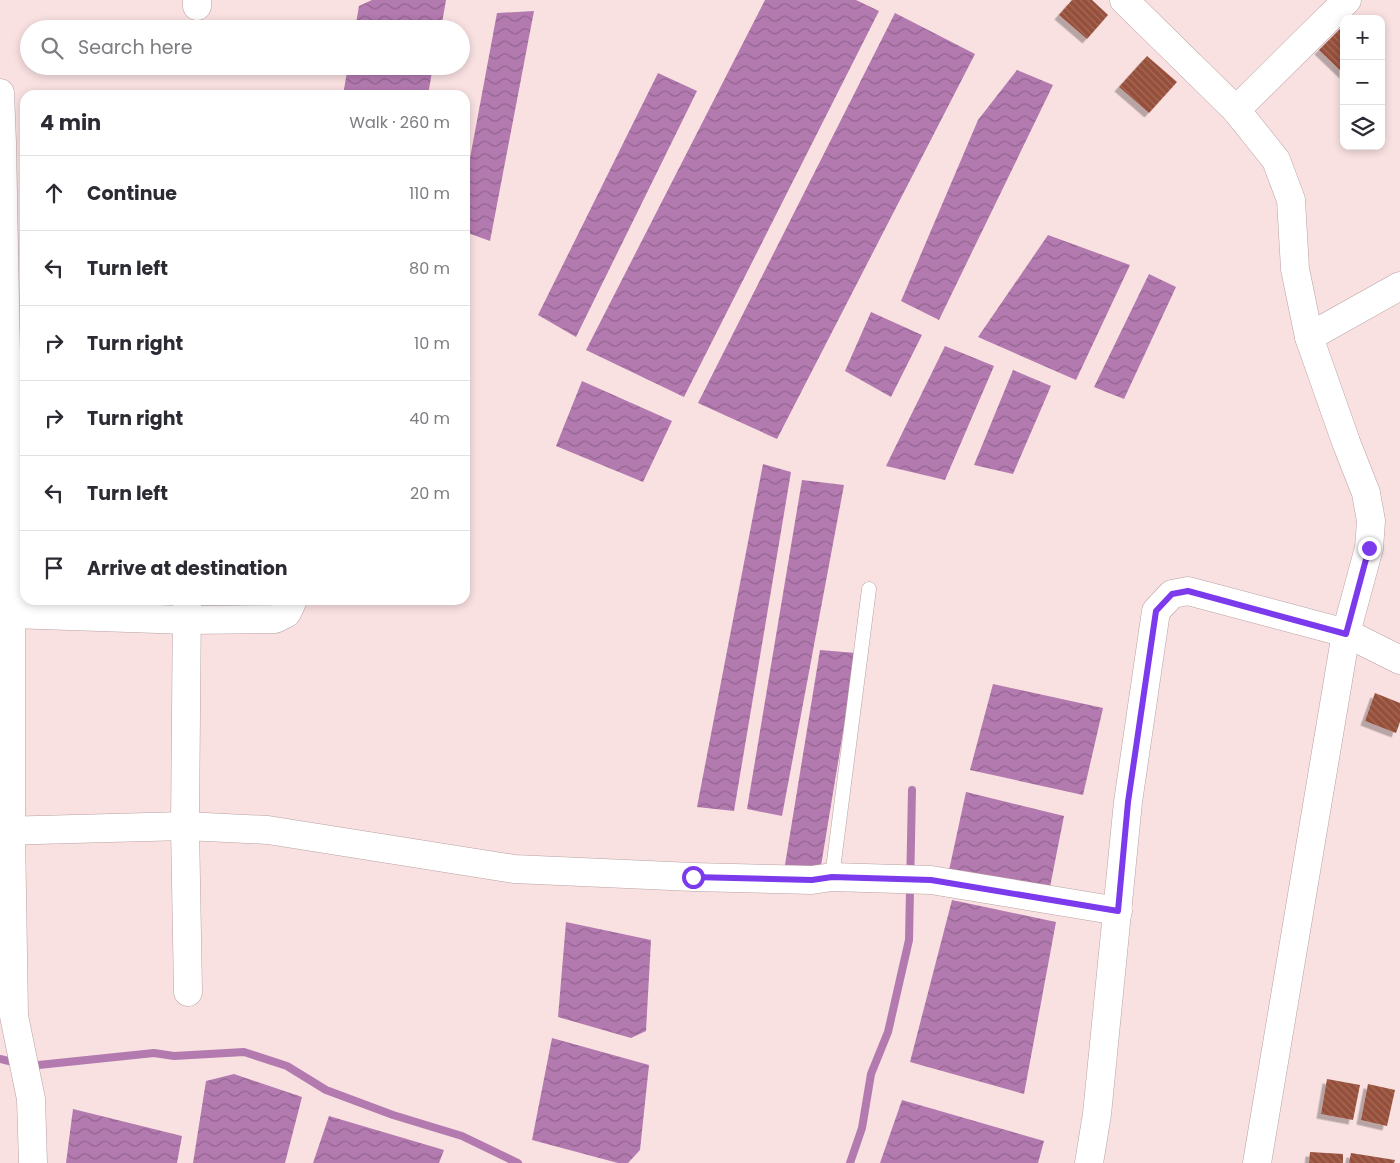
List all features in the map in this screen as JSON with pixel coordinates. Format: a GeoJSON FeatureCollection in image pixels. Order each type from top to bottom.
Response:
{"type":"FeatureCollection","features":[{"type":"Feature","properties":{"kind":"street"},"geometry":{"type":"LineString","coordinates":[[1124,0],[1236,110],[1276,160],[1291,200],[1295,269],[1309,337],[1366,493],[1371,521],[1369,548],[1346,634],[1258,1163]]}},
{"type":"Feature","properties":{"kind":"street"},"geometry":{"type":"LineString","coordinates":[[1236,110],[1347,0]]}},
{"type":"Feature","properties":{"kind":"street"},"geometry":{"type":"LineString","coordinates":[[0,93],[15,311],[7,604],[5,831],[14,1016],[31,1099],[33,1163]]}},
{"type":"Feature","properties":{"kind":"street"},"geometry":{"type":"LineString","coordinates":[[1309,337],[1400,286]]}},
{"type":"Feature","properties":{"kind":"street"},"geometry":{"type":"LineString","coordinates":[[1089,1163],[1097,1114],[1128,802],[1156,611],[1172,594],[1188,591],[1346,634],[1400,660]]}},
{"type":"Feature","properties":{"kind":"street"},"geometry":{"type":"LineString","coordinates":[[7,604],[20,604]]}},
{"type":"Feature","properties":{"kind":"street"},"geometry":{"type":"LineString","coordinates":[[37,605],[187,610],[275,619],[287,613],[291,605]]}},
{"type":"Feature","properties":{"kind":"street"},"geometry":{"type":"LineString","coordinates":[[187,610],[185,826],[188,992]]}},
{"type":"Feature","properties":{"kind":"street"},"geometry":{"type":"LineString","coordinates":[[5,831],[185,826],[268,830],[514,869],[693,877],[812,880],[832,877],[931,880],[1118,911]]}},
{"type":"Feature","properties":{"kind":"lane"},"geometry":{"type":"LineString","coordinates":[[832,877],[869,589]]}},
{"type":"Feature","properties":{"kind":"water"},"geometry":{"type":"Polygon","coordinates":[[[372,0],[446,0],[443,20],[357,20],[359,6],[372,0]]]}},
{"type":"Feature","properties":{"kind":"water"},"geometry":{"type":"Polygon","coordinates":[[[765,0],[856,0],[879,11],[684,397],[586,350],[765,0]]]}},
{"type":"Feature","properties":{"kind":"water"},"geometry":{"type":"Polygon","coordinates":[[[534,11],[490,241],[470,234],[470,158],[497,13],[534,11]]]}},
{"type":"Feature","properties":{"kind":"water"},"geometry":{"type":"Polygon","coordinates":[[[895,13],[975,54],[777,439],[698,403],[895,13]]]}},
{"type":"Feature","properties":{"kind":"water"},"geometry":{"type":"Polygon","coordinates":[[[1017,70],[1053,85],[939,320],[901,301],[978,120],[1017,70]]]}},
{"type":"Feature","properties":{"kind":"water"},"geometry":{"type":"Polygon","coordinates":[[[658,73],[697,91],[576,337],[538,315],[658,73]]]}},
{"type":"Feature","properties":{"kind":"water"},"geometry":{"type":"Polygon","coordinates":[[[346,75],[431,75],[429,90],[344,90],[346,75]]]}},
{"type":"Feature","properties":{"kind":"water"},"geometry":{"type":"Polygon","coordinates":[[[1048,235],[1130,265],[1076,380],[978,337],[1048,235]]]}},
{"type":"Feature","properties":{"kind":"water"},"geometry":{"type":"Polygon","coordinates":[[[1149,274],[1176,287],[1124,399],[1094,387],[1149,274]]]}},
{"type":"Feature","properties":{"kind":"water"},"geometry":{"type":"Polygon","coordinates":[[[871,312],[922,335],[891,397],[845,371],[871,312]]]}},
{"type":"Feature","properties":{"kind":"water"},"geometry":{"type":"Polygon","coordinates":[[[945,346],[994,366],[945,480],[886,466],[945,346]]]}},
{"type":"Feature","properties":{"kind":"water"},"geometry":{"type":"Polygon","coordinates":[[[1013,370],[1051,386],[1013,474],[974,465],[1013,370]]]}},
{"type":"Feature","properties":{"kind":"water"},"geometry":{"type":"Polygon","coordinates":[[[582,381],[672,421],[643,482],[556,446],[582,381]]]}},
{"type":"Feature","properties":{"kind":"water"},"geometry":{"type":"Polygon","coordinates":[[[763,464],[791,472],[734,811],[697,807],[763,464]]]}},
{"type":"Feature","properties":{"kind":"water"},"geometry":{"type":"Polygon","coordinates":[[[802,480],[844,485],[782,816],[747,809],[802,480]]]}},
{"type":"Feature","properties":{"kind":"water"},"geometry":{"type":"Polygon","coordinates":[[[820,650],[856,653],[819,878],[784,871],[820,650]]]}},
{"type":"Feature","properties":{"kind":"water"},"geometry":{"type":"Polygon","coordinates":[[[993,684],[1103,708],[1083,795],[970,770],[993,684]]]}},
{"type":"Feature","properties":{"kind":"water"},"geometry":{"type":"Polygon","coordinates":[[[966,792],[1064,816],[1049,892],[948,875],[966,792]]]}},
{"type":"Feature","properties":{"kind":"water"},"geometry":{"type":"Polygon","coordinates":[[[952,900],[1056,922],[1024,1094],[910,1062],[952,900]]]}},
{"type":"Feature","properties":{"kind":"water"},"geometry":{"type":"Polygon","coordinates":[[[566,922],[651,940],[646,1031],[631,1038],[558,1017],[566,922]]]}},
{"type":"Feature","properties":{"kind":"water"},"geometry":{"type":"Polygon","coordinates":[[[552,1038],[649,1065],[640,1150],[628,1163],[618,1163],[532,1140],[552,1038]]]}},
{"type":"Feature","properties":{"kind":"water"},"geometry":{"type":"Polygon","coordinates":[[[234,1074],[302,1097],[285,1163],[193,1163],[206,1081],[234,1074]]]}},
{"type":"Feature","properties":{"kind":"water"},"geometry":{"type":"Polygon","coordinates":[[[902,1100],[1044,1141],[1038,1163],[880,1163],[902,1100]]]}},
{"type":"Feature","properties":{"kind":"water"},"geometry":{"type":"Polygon","coordinates":[[[73,1109],[182,1136],[177,1163],[66,1163],[73,1109]]]}},
{"type":"Feature","properties":{"kind":"water"},"geometry":{"type":"Polygon","coordinates":[[[329,1116],[444,1150],[439,1163],[313,1163],[329,1116]]]}},
{"type":"Feature","properties":{"kind":"building"},"geometry":{"type":"Polygon","coordinates":[[[1072,0],[1092,0],[1108,15],[1087,39],[1059,15],[1072,0]]]}},
{"type":"Feature","properties":{"kind":"building"},"geometry":{"type":"Polygon","coordinates":[[[1340,29],[1340,70],[1319,50],[1340,29]]]}},
{"type":"Feature","properties":{"kind":"building"},"geometry":{"type":"Polygon","coordinates":[[[1147,56],[1177,82],[1149,113],[1119,87],[1147,56]]]}},
{"type":"Feature","properties":{"kind":"building"},"geometry":{"type":"Polygon","coordinates":[[[1375,693],[1400,703],[1400,722],[1396,733],[1365,721],[1375,693]]]}},
{"type":"Feature","properties":{"kind":"building"},"geometry":{"type":"Polygon","coordinates":[[[1327,1079],[1360,1085],[1353,1120],[1321,1114],[1327,1079]]]}},
{"type":"Feature","properties":{"kind":"building"},"geometry":{"type":"Polygon","coordinates":[[[1368,1084],[1395,1090],[1387,1126],[1361,1120],[1368,1084]]]}},
{"type":"Feature","properties":{"kind":"building"},"geometry":{"type":"Polygon","coordinates":[[[1310,1152],[1343,1154],[1343,1163],[1309,1163],[1310,1152]]]}},
{"type":"Feature","properties":{"kind":"building"},"geometry":{"type":"Polygon","coordinates":[[[1351,1153],[1395,1160],[1394,1163],[1349,1163],[1351,1153]]]}},
{"type":"Feature","properties":{"kind":"waterway"},"geometry":{"type":"LineString","coordinates":[[850,1163],[862,1128],[871,1074],[888,1032],[909,940],[912,790]]}},
{"type":"Feature","properties":{"kind":"waterway"},"geometry":{"type":"LineString","coordinates":[[29,1066],[154,1053],[174,1056],[244,1052],[287,1066],[326,1090],[393,1115],[462,1136],[518,1163]]}},
{"type":"Feature","properties":{"kind":"waterway"},"geometry":{"type":"LineString","coordinates":[[0,1059],[17,1063]]}},
{"type":"Feature","properties":{"kind":"route"},"geometry":{"type":"LineString","coordinates":[[693,877],[812,880],[832,877],[931,880],[1118,911],[1128,802],[1156,611],[1172,594],[1188,591],[1346,634],[1369,548]]}}]}
